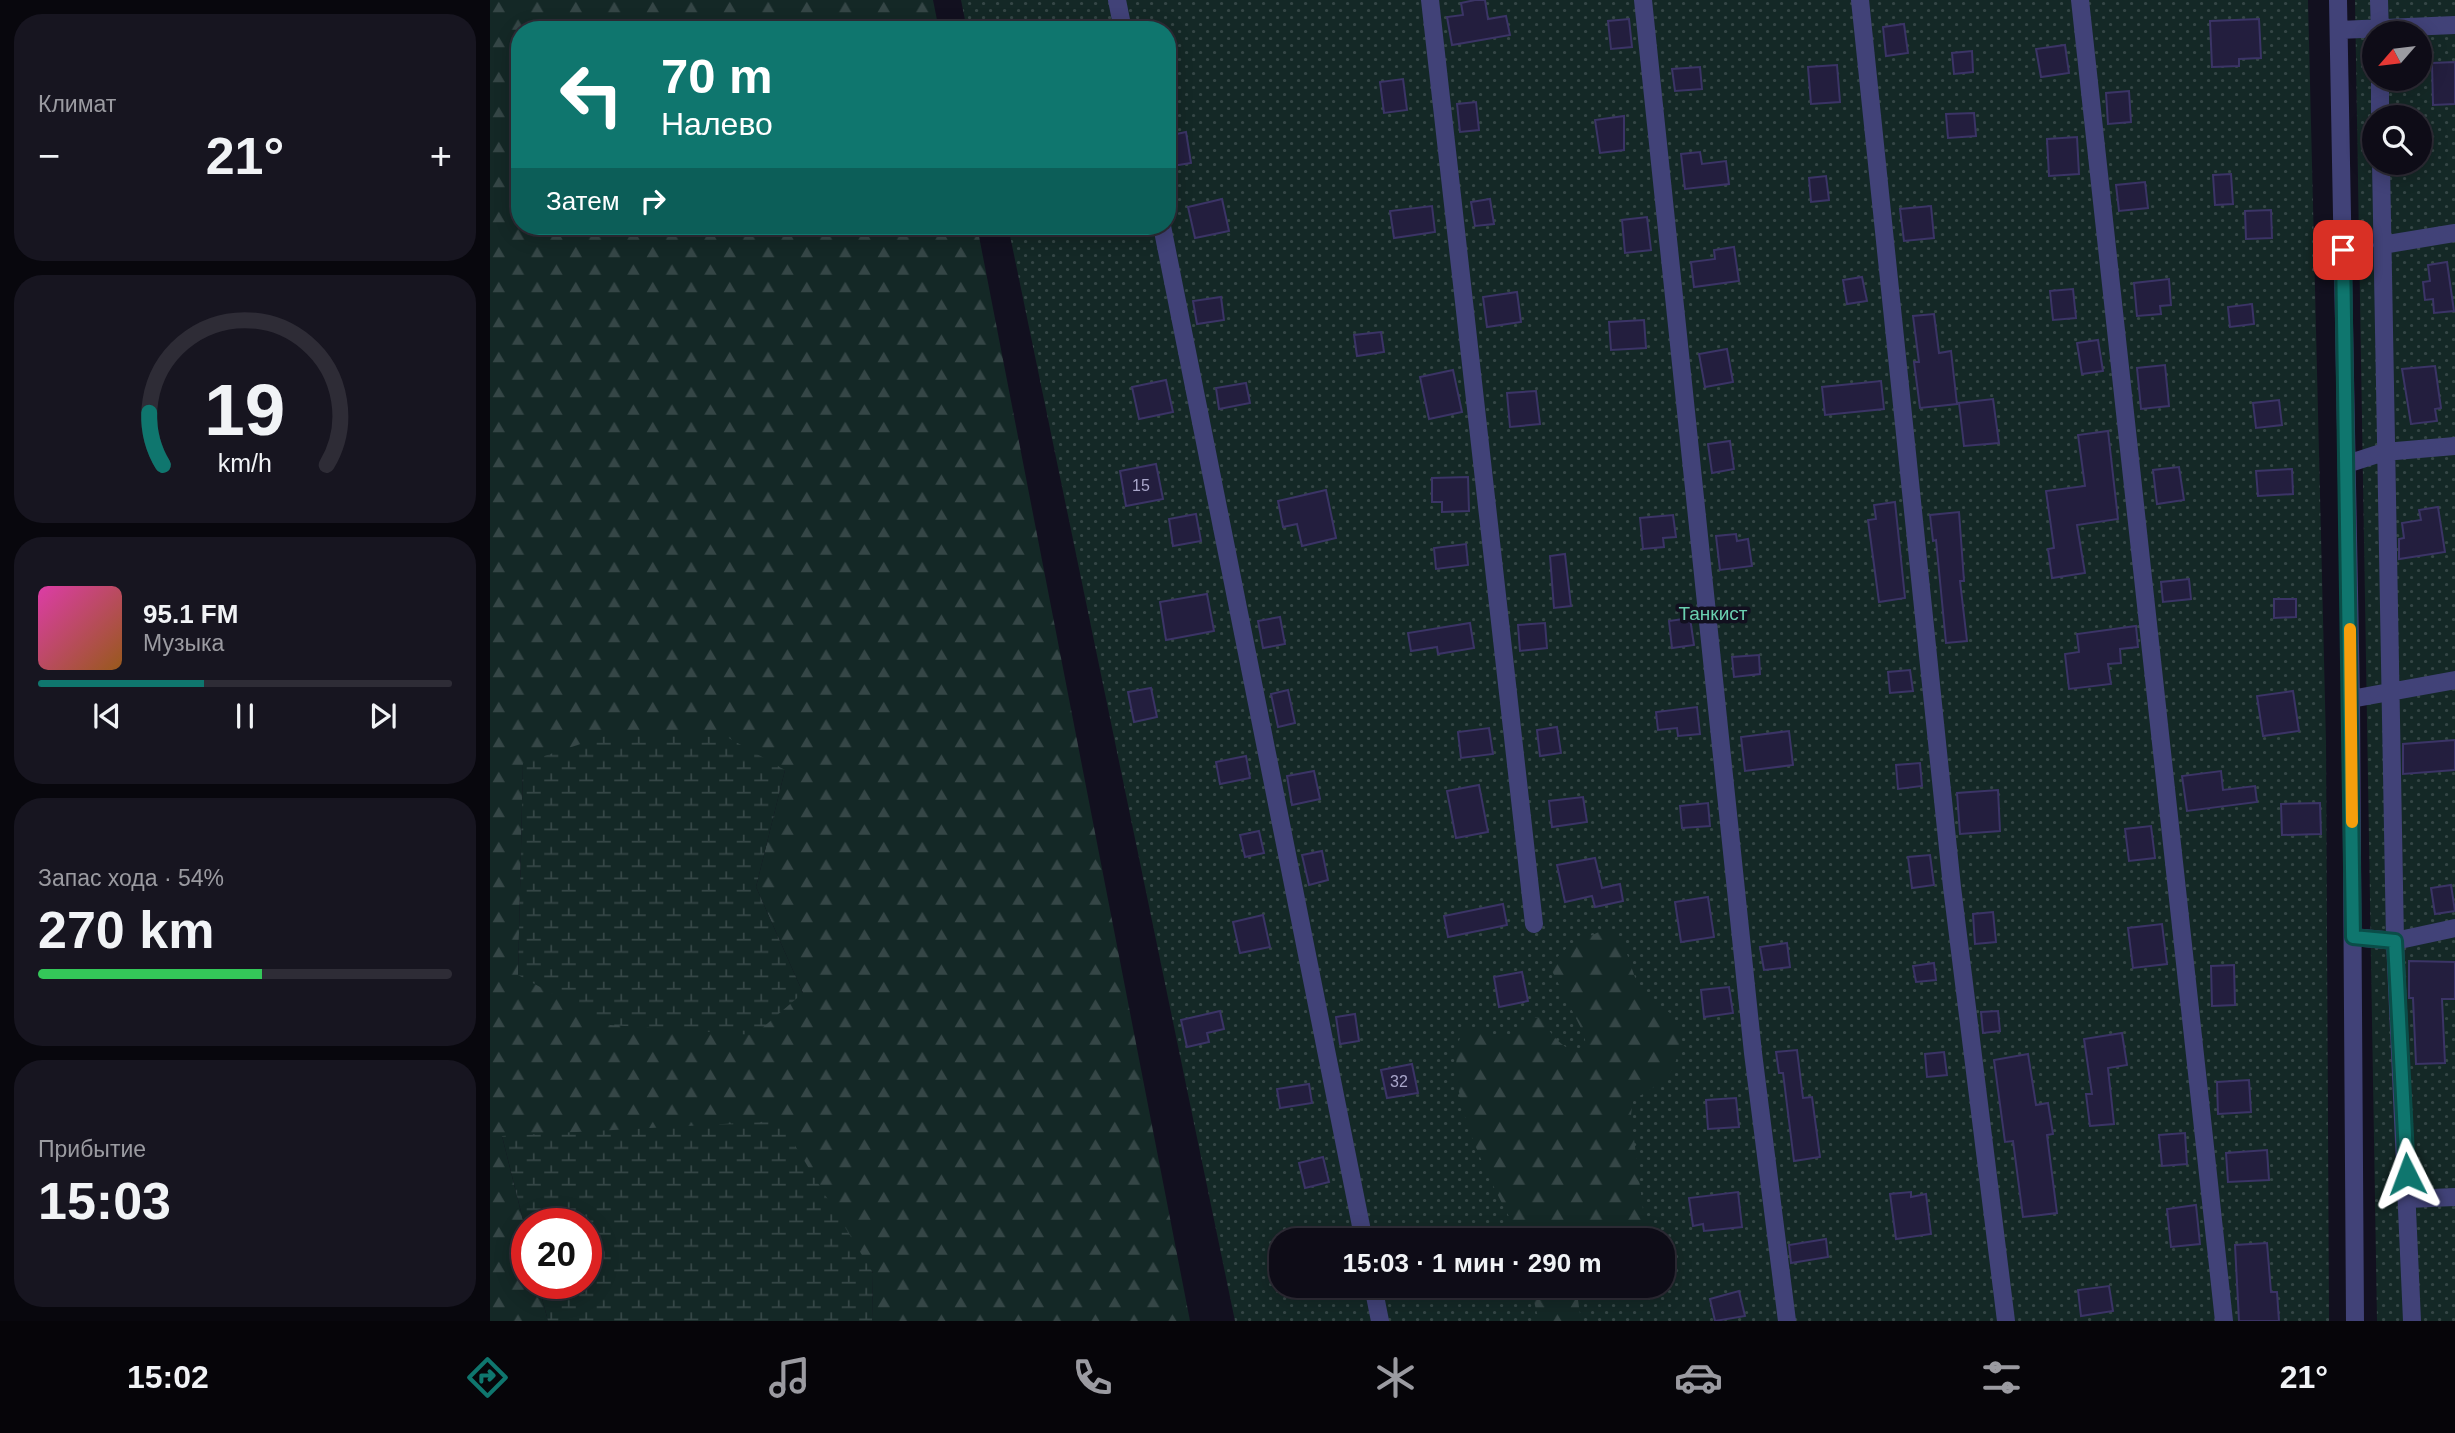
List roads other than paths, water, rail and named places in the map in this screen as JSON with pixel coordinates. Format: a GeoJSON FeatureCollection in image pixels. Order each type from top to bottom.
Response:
{"type":"FeatureCollection","features":[{"type":"Feature","properties":{"kind":"street"},"geometry":{"type":"LineString","coordinates":[[1117,0],[1121,21]]}},
{"type":"Feature","properties":{"kind":"street"},"geometry":{"type":"LineString","coordinates":[[1430,0],[1534,924]]}},
{"type":"Feature","properties":{"kind":"street"},"geometry":{"type":"LineString","coordinates":[[1643,0],[1751,1039],[1787,1321]]}},
{"type":"Feature","properties":{"kind":"street"},"geometry":{"type":"LineString","coordinates":[[1860,0],[1952,887],[2006,1321]]}},
{"type":"Feature","properties":{"kind":"street"},"geometry":{"type":"LineString","coordinates":[[2080,0],[2224,1321]]}},
{"type":"Feature","properties":{"kind":"street"},"geometry":{"type":"LineString","coordinates":[[2338,0],[2351,699],[2355,1321]]}},
{"type":"Feature","properties":{"kind":"street"},"geometry":{"type":"LineString","coordinates":[[2379,0],[2379,21]]}},
{"type":"Feature","properties":{"kind":"street"},"geometry":{"type":"LineString","coordinates":[[2432,28],[2455,26]]}},
{"type":"Feature","properties":{"kind":"street"},"geometry":{"type":"LineString","coordinates":[[2339,30],[2362,31]]}},
{"type":"Feature","properties":{"kind":"street"},"geometry":{"type":"LineString","coordinates":[[2381,175],[2384,452],[2395,941],[2412,1321]]}},
{"type":"Feature","properties":{"kind":"street"},"geometry":{"type":"LineString","coordinates":[[2382,245],[2455,233]]}},
{"type":"Feature","properties":{"kind":"street"},"geometry":{"type":"LineString","coordinates":[[1164,235],[1361,1228]]}},
{"type":"Feature","properties":{"kind":"street"},"geometry":{"type":"LineString","coordinates":[[2347,464],[2384,452],[2455,446]]}},
{"type":"Feature","properties":{"kind":"street"},"geometry":{"type":"LineString","coordinates":[[2351,699],[2455,680]]}},
{"type":"Feature","properties":{"kind":"street"},"geometry":{"type":"LineString","coordinates":[[2353,937],[2395,941],[2455,928]]}},
{"type":"Feature","properties":{"kind":"street"},"geometry":{"type":"LineString","coordinates":[[2408,1199],[2455,1198]]}},
{"type":"Feature","properties":{"kind":"street"},"geometry":{"type":"LineString","coordinates":[[1375,1298],[1380,1321]]}},
{"type":"Feature","properties":{"kind":"park label","name":"Танкист"},"geometry":{"type":"Point","coordinates":[1713,613]}}]}
